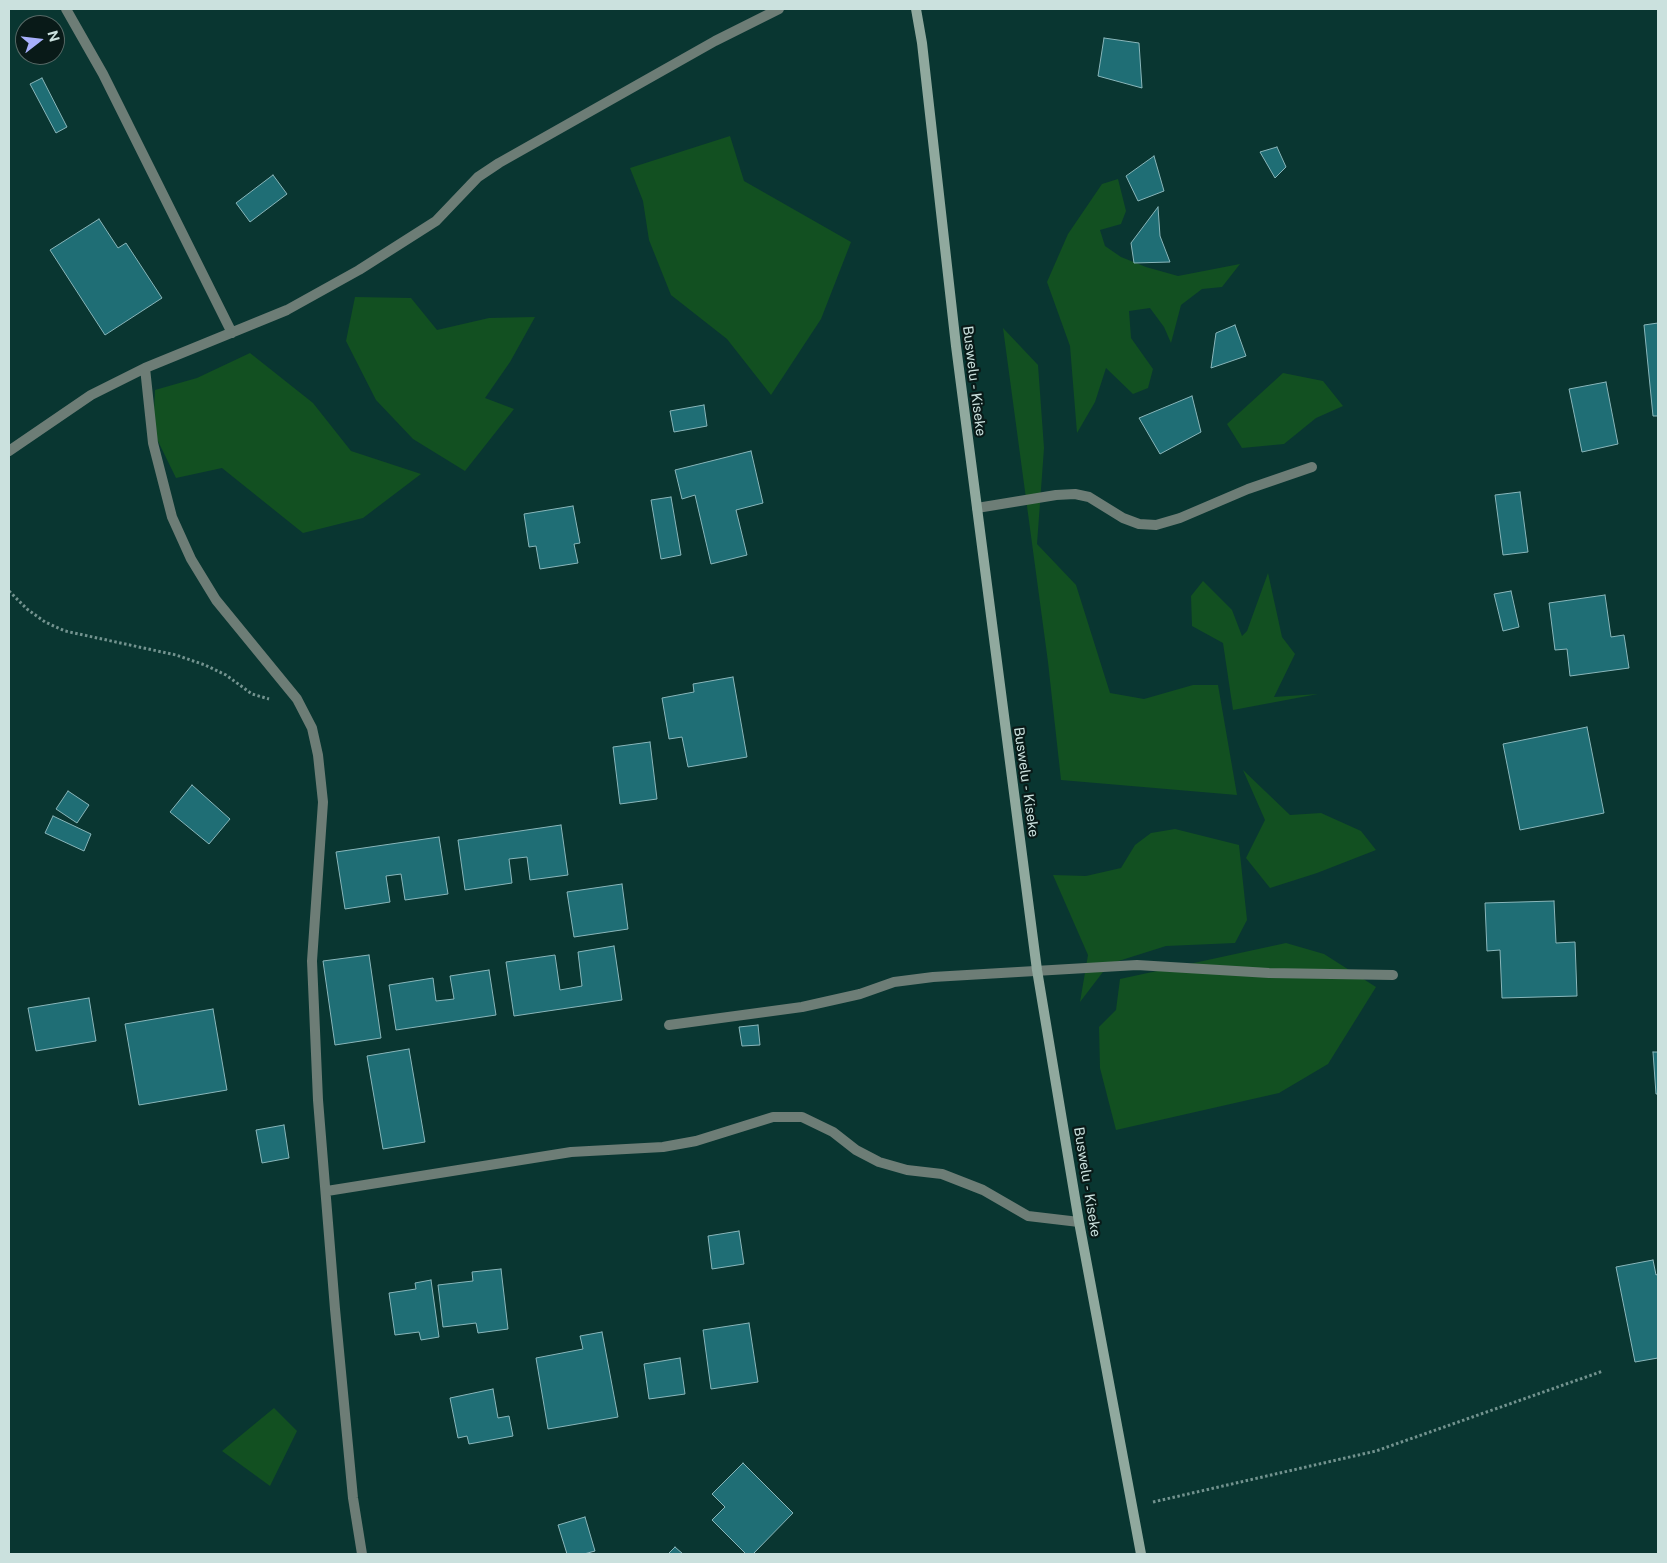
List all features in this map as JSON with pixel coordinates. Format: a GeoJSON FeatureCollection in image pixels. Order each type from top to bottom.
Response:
{"type":"FeatureCollection","features":[{"type":"Feature","properties":{"kind":"main road","name":"Buswelu - Kiseke"},"geometry":{"type":"LineString","coordinates":[[916,9],[922,43],[977,508],[1037,970],[1079,1222],[1141,1554]]}},
{"type":"Feature","properties":{"kind":"street"},"geometry":{"type":"LineString","coordinates":[[66,9],[103,74],[232,334]]}},
{"type":"Feature","properties":{"kind":"street"},"geometry":{"type":"LineString","coordinates":[[9,451],[91,394],[145,368],[232,334],[295,305],[359,270],[436,221],[478,177],[513,155],[716,41],[779,9]]}},
{"type":"Feature","properties":{"kind":"street"},"geometry":{"type":"LineString","coordinates":[[145,368],[153,443],[169,507],[191,559],[216,600],[297,699],[312,728],[318,755],[323,802],[312,961],[318,1100],[353,1498],[362,1554]]}},
{"type":"Feature","properties":{"kind":"street"},"geometry":{"type":"LineString","coordinates":[[977,508],[1056,495],[1075,494],[1089,497],[1123,518],[1139,524],[1156,525],[1180,518],[1248,489],[1312,467]]}},
{"type":"Feature","properties":{"kind":"street"},"geometry":{"type":"LineString","coordinates":[[669,1025],[802,1006],[860,994],[912,978],[1137,965],[1269,973],[1393,975]]}},
{"type":"Feature","properties":{"kind":"street"},"geometry":{"type":"LineString","coordinates":[[327,1191],[570,1152],[663,1147],[696,1141],[773,1117],[802,1117],[833,1132],[856,1150],[879,1162],[907,1170],[942,1174],[983,1190],[1028,1216],[1079,1222]]}},
{"type":"Feature","properties":{"kind":"path"},"geometry":{"type":"LineString","coordinates":[[9,591],[27,609],[45,622],[65,631],[176,655],[226,675],[252,694],[266,699],[297,699]]}},
{"type":"Feature","properties":{"kind":"path"},"geometry":{"type":"LineString","coordinates":[[1133,1507],[1376,1451],[1603,1371]]}},
{"type":"Feature","properties":{"kind":"green space"},"geometry":{"type":"Polygon","coordinates":[[[730,136],[744,181],[851,242],[821,319],[771,395],[727,339],[671,295],[649,240],[643,201],[630,168],[730,136]]]}},
{"type":"Feature","properties":{"kind":"green space"},"geometry":{"type":"Polygon","coordinates":[[[1118,179],[1126,211],[1121,224],[1100,230],[1105,246],[1121,257],[1146,267],[1178,276],[1240,264],[1222,287],[1202,289],[1181,305],[1171,343],[1164,327],[1150,308],[1129,311],[1131,338],[1153,369],[1148,388],[1133,394],[1106,368],[1095,402],[1077,433],[1070,346],[1047,282],[1068,234],[1102,184],[1118,179]]]}},
{"type":"Feature","properties":{"kind":"green space"},"geometry":{"type":"Polygon","coordinates":[[[355,297],[411,298],[437,330],[489,318],[535,317],[510,362],[485,398],[514,409],[465,471],[413,439],[376,400],[346,341],[355,297]]]}},
{"type":"Feature","properties":{"kind":"green space"},"geometry":{"type":"Polygon","coordinates":[[[1003,328],[1038,365],[1044,448],[1037,544],[1076,585],[1110,693],[1144,699],[1193,685],[1218,685],[1237,795],[1061,780],[1048,662],[1003,328]]]}},
{"type":"Feature","properties":{"kind":"green space"},"geometry":{"type":"Polygon","coordinates":[[[250,353],[313,403],[351,451],[421,474],[363,518],[303,533],[222,468],[176,478],[153,431],[155,390],[197,378],[250,353]]]}},
{"type":"Feature","properties":{"kind":"green space"},"geometry":{"type":"Polygon","coordinates":[[[1283,373],[1323,381],[1343,406],[1316,418],[1284,444],[1242,448],[1227,424],[1283,373]]]}},
{"type":"Feature","properties":{"kind":"green space"},"geometry":{"type":"Polygon","coordinates":[[[1268,573],[1282,637],[1295,654],[1274,697],[1318,694],[1233,710],[1223,643],[1192,626],[1191,596],[1203,581],[1232,610],[1242,636],[1247,631],[1268,573]]]}},
{"type":"Feature","properties":{"kind":"green space"},"geometry":{"type":"Polygon","coordinates":[[[1243,770],[1290,815],[1321,813],[1361,831],[1376,850],[1317,873],[1270,888],[1246,858],[1265,820],[1243,770]]]}},
{"type":"Feature","properties":{"kind":"green space"},"geometry":{"type":"Polygon","coordinates":[[[1175,829],[1239,845],[1247,920],[1235,943],[1166,946],[1109,964],[1080,1002],[1088,955],[1053,875],[1086,876],[1121,868],[1135,845],[1151,833],[1175,829]]]}},
{"type":"Feature","properties":{"kind":"green space"},"geometry":{"type":"Polygon","coordinates":[[[1286,943],[1324,954],[1376,987],[1328,1064],[1279,1093],[1116,1130],[1100,1068],[1099,1027],[1116,1010],[1120,979],[1286,943]]]}},
{"type":"Feature","properties":{"kind":"green space"},"geometry":{"type":"Polygon","coordinates":[[[274,1408],[297,1431],[270,1486],[222,1451],[274,1408]]]}},
{"type":"Feature","properties":{"kind":"building"},"geometry":{"type":"Polygon","coordinates":[[[1104,38],[1139,43],[1142,88],[1098,76],[1104,38]]]}},
{"type":"Feature","properties":{"kind":"building"},"geometry":{"type":"Polygon","coordinates":[[[42,78],[67,127],[56,133],[30,84],[42,78]]]}},
{"type":"Feature","properties":{"kind":"building"},"geometry":{"type":"Polygon","coordinates":[[[1277,147],[1286,167],[1275,178],[1260,152],[1277,147]]]}},
{"type":"Feature","properties":{"kind":"building"},"geometry":{"type":"Polygon","coordinates":[[[1154,156],[1164,191],[1138,201],[1126,176],[1154,156]]]}},
{"type":"Feature","properties":{"kind":"building"},"geometry":{"type":"Polygon","coordinates":[[[273,175],[287,194],[250,222],[236,203],[273,175]]]}},
{"type":"Feature","properties":{"kind":"building"},"geometry":{"type":"Polygon","coordinates":[[[1158,207],[1160,236],[1170,262],[1134,263],[1131,243],[1158,207]]]}},
{"type":"Feature","properties":{"kind":"building"},"geometry":{"type":"Polygon","coordinates":[[[99,219],[118,248],[126,243],[162,298],[105,335],[50,250],[99,219]]]}},
{"type":"Feature","properties":{"kind":"building"},"geometry":{"type":"Polygon","coordinates":[[[1658,323],[1658,416],[1653,416],[1644,325],[1658,323]]]}},
{"type":"Feature","properties":{"kind":"building"},"geometry":{"type":"Polygon","coordinates":[[[1235,325],[1246,356],[1211,368],[1216,333],[1235,325]]]}},
{"type":"Feature","properties":{"kind":"building"},"geometry":{"type":"Polygon","coordinates":[[[1606,382],[1618,444],[1582,452],[1569,389],[1606,382]]]}},
{"type":"Feature","properties":{"kind":"building"},"geometry":{"type":"Polygon","coordinates":[[[1192,396],[1201,432],[1160,454],[1139,418],[1192,396]]]}},
{"type":"Feature","properties":{"kind":"building"},"geometry":{"type":"Polygon","coordinates":[[[704,405],[707,426],[674,432],[670,411],[704,405]]]}},
{"type":"Feature","properties":{"kind":"building"},"geometry":{"type":"Polygon","coordinates":[[[751,451],[763,503],[736,510],[747,555],[711,564],[695,495],[682,499],[675,470],[751,451]]]}},
{"type":"Feature","properties":{"kind":"building"},"geometry":{"type":"Polygon","coordinates":[[[1520,492],[1528,552],[1503,555],[1495,495],[1520,492]]]}},
{"type":"Feature","properties":{"kind":"building"},"geometry":{"type":"Polygon","coordinates":[[[671,497],[681,555],[661,559],[651,500],[671,497]]]}},
{"type":"Feature","properties":{"kind":"building"},"geometry":{"type":"Polygon","coordinates":[[[573,506],[580,543],[574,544],[578,563],[540,569],[536,546],[529,547],[524,514],[573,506]]]}},
{"type":"Feature","properties":{"kind":"building"},"geometry":{"type":"Polygon","coordinates":[[[1511,591],[1519,627],[1503,631],[1494,594],[1511,591]]]}},
{"type":"Feature","properties":{"kind":"building"},"geometry":{"type":"Polygon","coordinates":[[[1605,595],[1611,637],[1624,635],[1629,668],[1570,676],[1567,649],[1555,650],[1549,603],[1605,595]]]}},
{"type":"Feature","properties":{"kind":"building"},"geometry":{"type":"Polygon","coordinates":[[[733,677],[747,757],[688,767],[682,737],[669,739],[662,698],[694,692],[693,684],[733,677]]]}},
{"type":"Feature","properties":{"kind":"building"},"geometry":{"type":"Polygon","coordinates":[[[1587,727],[1604,813],[1520,830],[1503,744],[1587,727]]]}},
{"type":"Feature","properties":{"kind":"building"},"geometry":{"type":"Polygon","coordinates":[[[650,742],[657,799],[620,804],[613,747],[650,742]]]}},
{"type":"Feature","properties":{"kind":"building"},"geometry":{"type":"Polygon","coordinates":[[[192,785],[230,819],[209,844],[170,812],[192,785]]]}},
{"type":"Feature","properties":{"kind":"building"},"geometry":{"type":"Polygon","coordinates":[[[68,791],[89,805],[77,823],[56,809],[68,791]]]}},
{"type":"Feature","properties":{"kind":"building"},"geometry":{"type":"Polygon","coordinates":[[[53,816],[91,834],[84,851],[45,833],[53,816]]]}},
{"type":"Feature","properties":{"kind":"building"},"geometry":{"type":"Polygon","coordinates":[[[561,825],[568,875],[530,880],[527,857],[509,859],[512,883],[465,890],[458,840],[561,825]]]}},
{"type":"Feature","properties":{"kind":"building"},"geometry":{"type":"Polygon","coordinates":[[[439,837],[448,894],[405,900],[401,874],[386,876],[390,902],[345,909],[336,852],[439,837]]]}},
{"type":"Feature","properties":{"kind":"building"},"geometry":{"type":"Polygon","coordinates":[[[622,884],[628,929],[574,937],[567,892],[622,884]]]}},
{"type":"Feature","properties":{"kind":"building"},"geometry":{"type":"Polygon","coordinates":[[[1554,901],[1556,943],[1575,942],[1577,996],[1502,998],[1500,950],[1487,951],[1485,903],[1554,901]]]}},
{"type":"Feature","properties":{"kind":"building"},"geometry":{"type":"Polygon","coordinates":[[[614,946],[622,1000],[514,1016],[506,962],[555,955],[560,990],[582,986],[578,952],[614,946]]]}},
{"type":"Feature","properties":{"kind":"building"},"geometry":{"type":"Polygon","coordinates":[[[369,955],[381,1038],[335,1045],[323,961],[369,955]]]}},
{"type":"Feature","properties":{"kind":"building"},"geometry":{"type":"Polygon","coordinates":[[[489,970],[496,1015],[396,1030],[389,985],[433,978],[436,1001],[454,999],[450,976],[489,970]]]}},
{"type":"Feature","properties":{"kind":"building"},"geometry":{"type":"Polygon","coordinates":[[[89,998],[96,1041],[36,1051],[28,1008],[89,998]]]}},
{"type":"Feature","properties":{"kind":"building"},"geometry":{"type":"Polygon","coordinates":[[[213,1009],[227,1090],[139,1105],[125,1024],[213,1009]]]}},
{"type":"Feature","properties":{"kind":"building"},"geometry":{"type":"Polygon","coordinates":[[[758,1025],[760,1045],[742,1046],[739,1027],[758,1025]]]}},
{"type":"Feature","properties":{"kind":"building"},"geometry":{"type":"Polygon","coordinates":[[[409,1049],[425,1142],[383,1149],[367,1056],[409,1049]]]}},
{"type":"Feature","properties":{"kind":"building"},"geometry":{"type":"Polygon","coordinates":[[[1653,1052],[1658,1052],[1658,1094],[1656,1094],[1653,1052]]]}},
{"type":"Feature","properties":{"kind":"building"},"geometry":{"type":"Polygon","coordinates":[[[284,1125],[289,1158],[262,1163],[256,1130],[284,1125]]]}},
{"type":"Feature","properties":{"kind":"building"},"geometry":{"type":"Polygon","coordinates":[[[739,1231],[744,1264],[712,1269],[708,1236],[739,1231]]]}},
{"type":"Feature","properties":{"kind":"building"},"geometry":{"type":"Polygon","coordinates":[[[1653,1260],[1656,1275],[1658,1274],[1658,1358],[1635,1362],[1616,1267],[1653,1260]]]}},
{"type":"Feature","properties":{"kind":"building"},"geometry":{"type":"Polygon","coordinates":[[[501,1269],[508,1329],[478,1333],[476,1323],[443,1327],[438,1285],[473,1281],[472,1272],[501,1269]]]}},
{"type":"Feature","properties":{"kind":"building"},"geometry":{"type":"Polygon","coordinates":[[[431,1280],[439,1337],[421,1340],[419,1332],[395,1335],[389,1293],[416,1289],[415,1283],[431,1280]]]}},
{"type":"Feature","properties":{"kind":"building"},"geometry":{"type":"Polygon","coordinates":[[[749,1323],[758,1382],[711,1389],[703,1330],[749,1323]]]}},
{"type":"Feature","properties":{"kind":"building"},"geometry":{"type":"Polygon","coordinates":[[[602,1332],[618,1417],[548,1429],[536,1358],[583,1349],[580,1336],[602,1332]]]}},
{"type":"Feature","properties":{"kind":"building"},"geometry":{"type":"Polygon","coordinates":[[[680,1358],[685,1394],[649,1399],[644,1364],[680,1358]]]}},
{"type":"Feature","properties":{"kind":"building"},"geometry":{"type":"Polygon","coordinates":[[[493,1389],[498,1418],[509,1416],[513,1436],[469,1444],[467,1436],[458,1438],[450,1398],[493,1389]]]}},
{"type":"Feature","properties":{"kind":"building"},"geometry":{"type":"Polygon","coordinates":[[[743,1463],[793,1513],[753,1554],[746,1554],[712,1520],[725,1507],[712,1494],[743,1463]]]}},
{"type":"Feature","properties":{"kind":"building"},"geometry":{"type":"Polygon","coordinates":[[[585,1517],[595,1551],[584,1554],[567,1554],[558,1525],[585,1517]]]}},
{"type":"Feature","properties":{"kind":"building"},"geometry":{"type":"Polygon","coordinates":[[[675,1547],[683,1554],[668,1554],[675,1547]]]}}]}
